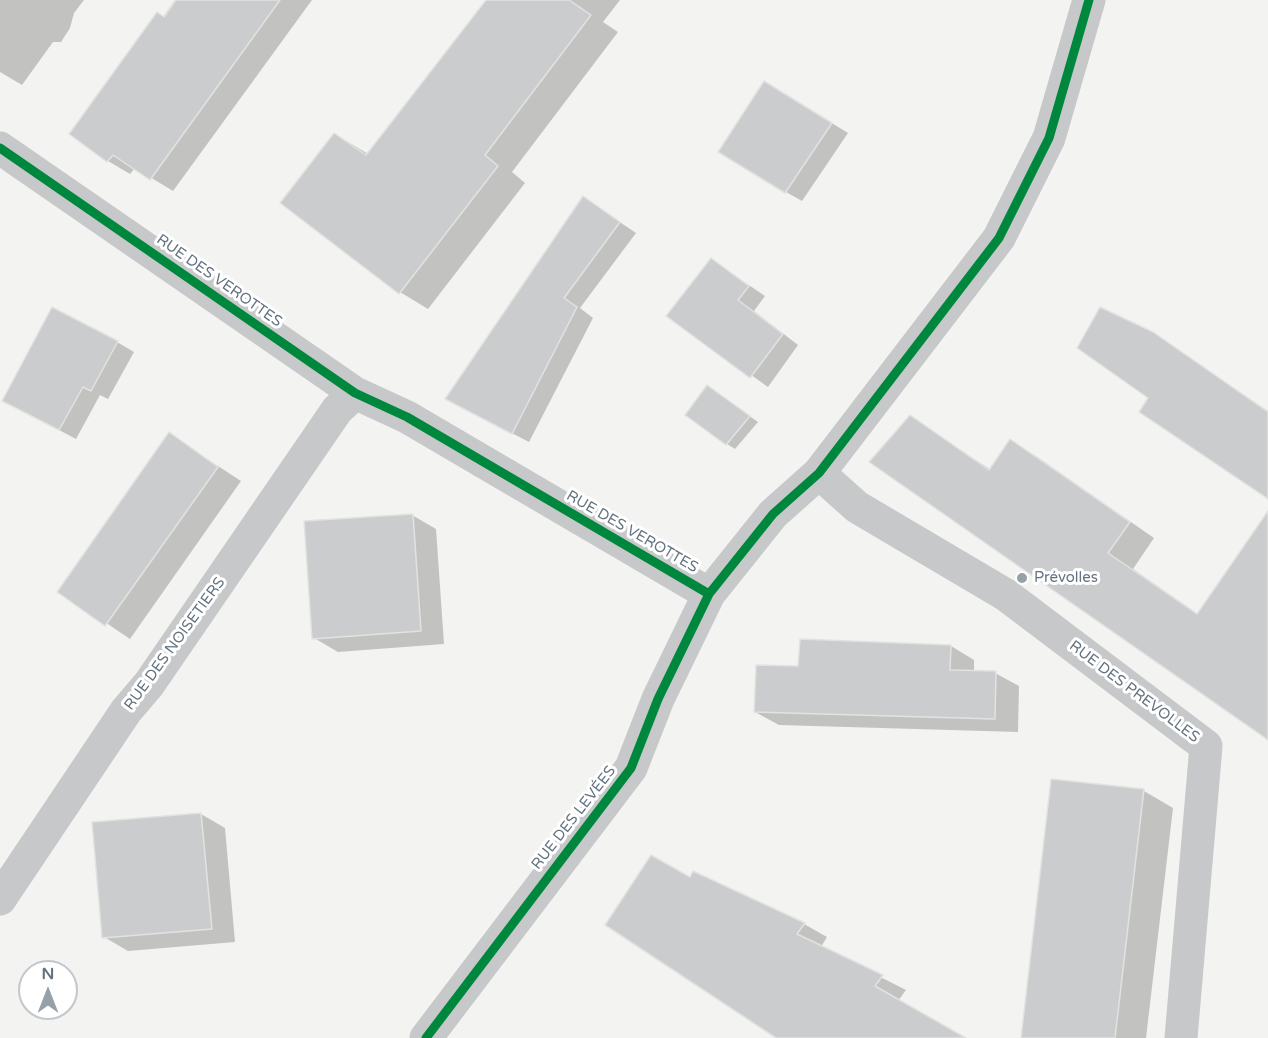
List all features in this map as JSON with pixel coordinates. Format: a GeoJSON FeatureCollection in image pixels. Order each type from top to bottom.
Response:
{"type":"FeatureCollection","features":[{"type":"Feature","properties":{"kind":"street"},"geometry":{"type":"LineString","coordinates":[[709,594],[773,514],[819,473],[999,238],[1049,138],[1089,0]]}},
{"type":"Feature","properties":{"kind":"street","name":"RUE DES VEROTTES"},"geometry":{"type":"LineString","coordinates":[[0,148],[355,393],[407,417],[709,594]]}},
{"type":"Feature","properties":{"kind":"street","name":"RUE DES NOISETIERS"},"geometry":{"type":"LineString","coordinates":[[0,899],[126,711],[149,684],[337,411],[355,393]]}},
{"type":"Feature","properties":{"kind":"street","name":"RUE DES PREVOLLES"},"geometry":{"type":"LineString","coordinates":[[819,473],[857,507],[1006,595],[1206,746],[1181,1038]]}},
{"type":"Feature","properties":{"kind":"street","name":"RUE DES LEVÉES"},"geometry":{"type":"LineString","coordinates":[[426,1038],[632,768],[657,699],[709,594]]}},
{"type":"Feature","properties":{"kind":"building"},"geometry":{"type":"Polygon","coordinates":[[[176,0],[280,0],[150,180],[113,155],[107,162],[69,134],[157,12],[164,17],[176,0]]]}},
{"type":"Feature","properties":{"kind":"building"},"geometry":{"type":"Polygon","coordinates":[[[486,0],[569,0],[591,15],[485,155],[498,166],[399,294],[280,203],[334,133],[366,155],[486,0]]]}},
{"type":"Feature","properties":{"kind":"building"},"geometry":{"type":"Polygon","coordinates":[[[764,81],[832,123],[785,193],[718,152],[764,81]]]}},
{"type":"Feature","properties":{"kind":"building"},"geometry":{"type":"Polygon","coordinates":[[[583,196],[620,222],[564,298],[577,307],[512,434],[445,399],[583,196]]]}},
{"type":"Feature","properties":{"kind":"building"},"geometry":{"type":"Polygon","coordinates":[[[711,258],[749,286],[738,300],[783,334],[750,378],[666,316],[711,258]]]}},
{"type":"Feature","properties":{"kind":"building"},"geometry":{"type":"Polygon","coordinates":[[[52,307],[118,341],[91,391],[83,387],[59,430],[2,401],[52,307]]]}},
{"type":"Feature","properties":{"kind":"building"},"geometry":{"type":"Polygon","coordinates":[[[1100,307],[1153,332],[1268,412],[1268,499],[1139,412],[1148,398],[1077,348],[1100,307]]]}},
{"type":"Feature","properties":{"kind":"building"},"geometry":{"type":"Polygon","coordinates":[[[707,385],[750,416],[726,445],[685,415],[707,385]]]}},
{"type":"Feature","properties":{"kind":"building"},"geometry":{"type":"Polygon","coordinates":[[[910,415],[989,470],[1010,439],[1130,522],[1108,553],[1197,614],[1268,511],[1268,740],[869,462],[910,415]]]}},
{"type":"Feature","properties":{"kind":"building"},"geometry":{"type":"Polygon","coordinates":[[[169,432],[218,467],[105,626],[57,592],[169,432]]]}},
{"type":"Feature","properties":{"kind":"building"},"geometry":{"type":"Polygon","coordinates":[[[413,514],[421,631],[312,639],[304,521],[413,514]]]}},
{"type":"Feature","properties":{"kind":"building"},"geometry":{"type":"Polygon","coordinates":[[[800,639],[951,645],[950,670],[996,671],[995,719],[754,712],[756,665],[798,666],[800,639]]]}},
{"type":"Feature","properties":{"kind":"building"},"geometry":{"type":"Polygon","coordinates":[[[1051,779],[1144,789],[1115,1038],[1021,1038],[1051,779]]]}},
{"type":"Feature","properties":{"kind":"building"},"geometry":{"type":"Polygon","coordinates":[[[201,813],[212,929],[102,938],[92,822],[201,813]]]}},
{"type":"Feature","properties":{"kind":"building"},"geometry":{"type":"Polygon","coordinates":[[[651,855],[690,877],[693,871],[805,923],[797,934],[883,975],[875,986],[966,1038],[776,1038],[605,925],[651,855]]]}},
{"type":"Feature","properties":{"kind":"cycle path"},"geometry":{"type":"LineString","coordinates":[[426,1038],[631,768],[658,699],[709,594],[773,514],[819,473],[999,238],[1049,138],[1089,0]]}},
{"type":"Feature","properties":{"kind":"cycle path"},"geometry":{"type":"LineString","coordinates":[[0,148],[355,393],[407,417],[709,594]]}},
{"type":"Feature","properties":{"kind":"place","name":"Prévolles"},"geometry":{"type":"Point","coordinates":[1022,578]}}]}
